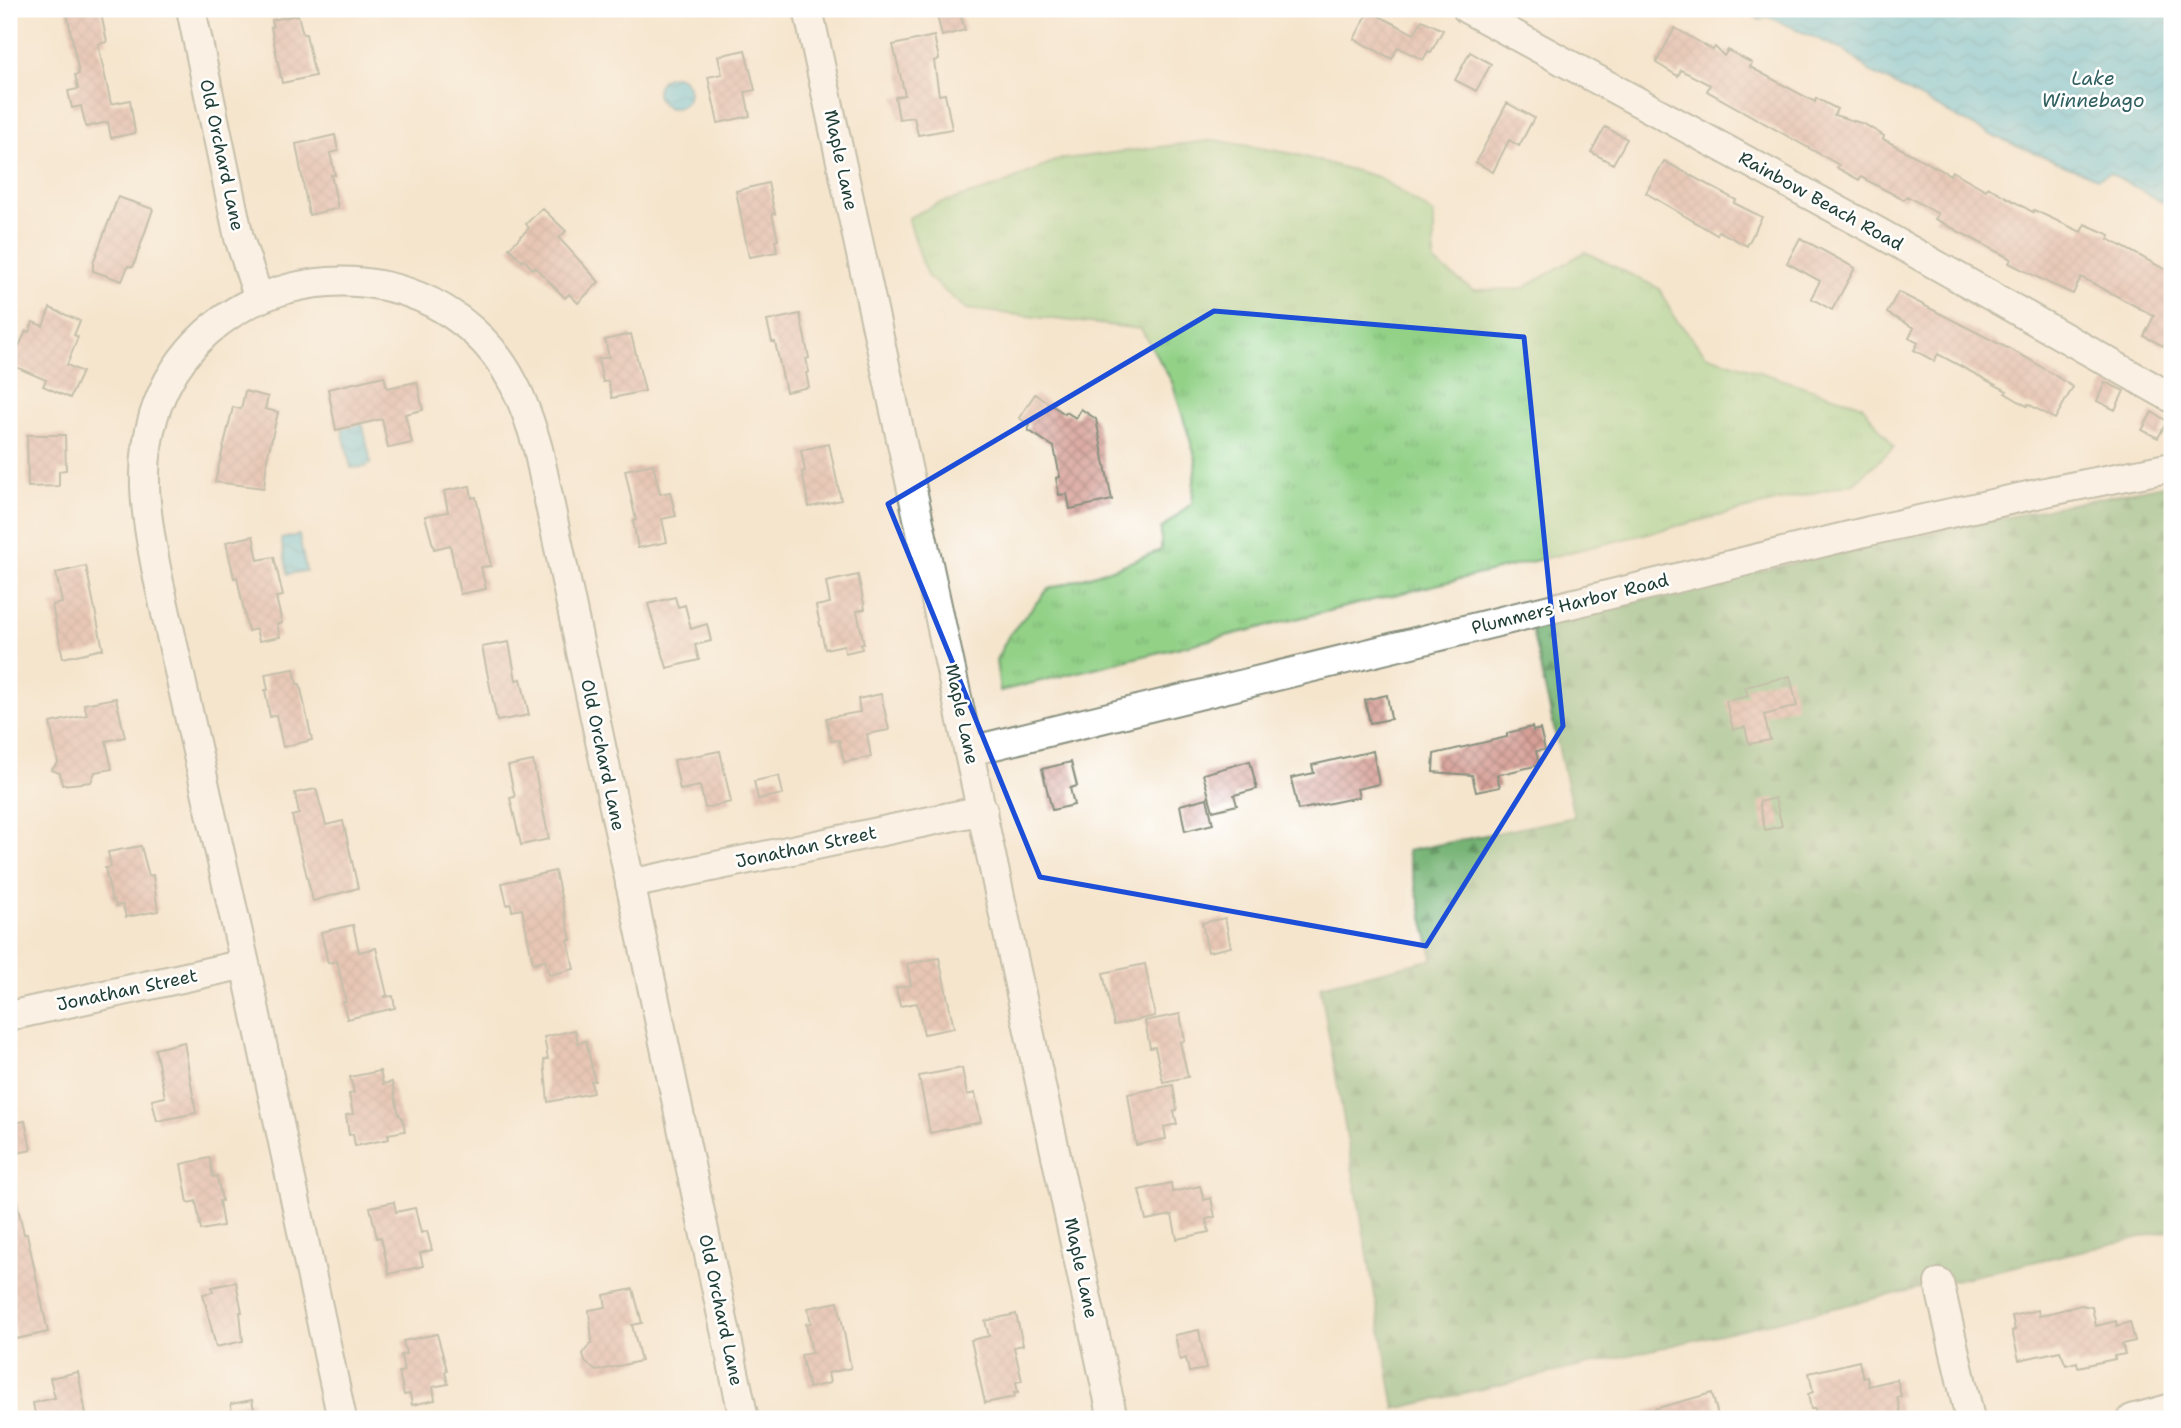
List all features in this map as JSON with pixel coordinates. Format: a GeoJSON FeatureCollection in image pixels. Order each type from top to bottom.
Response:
{"type":"FeatureCollection","features":[{"type":"Feature","properties":{"kind":"street","name":"Old Orchard Lane"},"geometry":{"type":"LineString","coordinates":[[191,9],[239,238],[259,299]]}},
{"type":"Feature","properties":{"kind":"street","name":"Maple Lane"},"geometry":{"type":"LineString","coordinates":[[808,9],[1113,1419]]}},
{"type":"Feature","properties":{"kind":"street","name":"Rainbow Beach Road"},"geometry":{"type":"LineString","coordinates":[[1467,9],[1878,232],[2172,398]]}},
{"type":"Feature","properties":{"kind":"street","name":"Old Orchard Lane"},"geometry":{"type":"LineString","coordinates":[[342,1419],[245,964],[158,578],[148,528],[144,476],[149,435],[162,395],[182,361],[210,331],[259,299],[293,286],[326,281],[379,284],[420,298],[457,318],[487,345],[512,379],[529,415],[744,1419]]}},
{"type":"Feature","properties":{"kind":"street","name":"Plummers Harbor Road"},"geometry":{"type":"LineString","coordinates":[[970,751],[1869,531],[2172,467]]}},
{"type":"Feature","properties":{"kind":"street","name":"Jonathan Street"},"geometry":{"type":"LineString","coordinates":[[630,884],[983,810]]}},
{"type":"Feature","properties":{"kind":"street","name":"Jonathan Street"},"geometry":{"type":"LineString","coordinates":[[9,1016],[245,964]]}},
{"type":"Feature","properties":{"kind":"street"},"geometry":{"type":"LineString","coordinates":[[1939,1283],[1970,1419]]}},
{"type":"Feature","properties":{"kind":"street"},"geometry":{"type":"LineString","coordinates":[[2132,1419],[2172,1408]]}},
{"type":"Feature","properties":{"kind":"highlighted area"},"geometry":{"type":"Polygon","coordinates":[[[1214,311],[1524,337],[1563,726],[1426,946],[1040,877],[888,504],[1214,311]]]}},
{"type":"Feature","properties":{"kind":"green space"},"geometry":{"type":"Polygon","coordinates":[[[1215,140],[1294,154],[1378,177],[1434,214],[1434,262],[1473,290],[1522,289],[1585,252],[1660,289],[1674,317],[1706,355],[1862,405],[1894,447],[1854,483],[1000,691],[996,660],[1009,635],[1048,589],[1161,550],[1161,529],[1192,503],[1196,459],[1172,382],[1141,329],[966,309],[927,276],[908,218],[937,204],[999,186],[1057,160],[1215,140]]]}},
{"type":"Feature","properties":{"kind":"green space"},"geometry":{"type":"Polygon","coordinates":[[[2172,483],[2172,1230],[1395,1409],[1320,986],[1433,959],[1407,851],[1574,817],[1531,626],[1856,548],[2172,483]]]}},
{"type":"Feature","properties":{"kind":"water","name":"Lake Winnebago"},"geometry":{"type":"Polygon","coordinates":[[[1743,9],[2172,9],[2172,208],[2110,173],[2097,178],[1991,135],[1872,73],[1847,52],[1767,16],[1760,20],[1743,9]]]}},
{"type":"Feature","properties":{"kind":"water"},"geometry":{"type":"Polygon","coordinates":[[[673,76],[684,81],[689,92],[684,103],[673,108],[662,103],[657,92],[662,81],[673,76]]]}},
{"type":"Feature","properties":{"kind":"water"},"geometry":{"type":"Polygon","coordinates":[[[357,424],[363,425],[371,463],[366,467],[351,468],[342,429],[357,424]]]}},
{"type":"Feature","properties":{"kind":"water"},"geometry":{"type":"Polygon","coordinates":[[[299,535],[306,571],[288,574],[281,539],[299,535]]]}},
{"type":"Feature","properties":{"kind":"building"},"geometry":{"type":"Polygon","coordinates":[[[66,9],[100,9],[107,42],[98,44],[111,104],[130,100],[135,133],[111,138],[108,122],[86,127],[81,106],[72,108],[68,91],[78,89],[75,75],[79,74],[66,9]]]}},
{"type":"Feature","properties":{"kind":"building"},"geometry":{"type":"Polygon","coordinates":[[[959,10],[965,30],[942,36],[937,15],[959,10]]]}},
{"type":"Feature","properties":{"kind":"building"},"geometry":{"type":"Polygon","coordinates":[[[1369,11],[1414,34],[1422,20],[1443,30],[1431,52],[1428,51],[1423,60],[1398,47],[1392,59],[1354,39],[1369,11]]]}},
{"type":"Feature","properties":{"kind":"building"},"geometry":{"type":"Polygon","coordinates":[[[298,15],[303,34],[306,34],[315,76],[282,83],[272,20],[298,15]]]}},
{"type":"Feature","properties":{"kind":"building"},"geometry":{"type":"Polygon","coordinates":[[[1675,28],[1713,50],[1715,47],[1724,56],[1728,50],[1752,63],[1750,67],[1815,102],[1816,98],[1837,109],[1834,115],[1864,124],[1884,136],[1883,139],[1950,175],[1952,171],[1986,190],[1988,187],[2033,212],[2034,210],[2081,232],[2085,224],[2110,235],[2108,239],[2172,273],[2172,329],[2163,346],[2144,336],[2154,316],[2081,277],[2073,294],[2009,263],[2011,259],[1935,219],[1938,214],[1907,196],[1904,200],[1861,177],[1859,180],[1837,168],[1839,165],[1707,91],[1710,85],[1681,70],[1678,76],[1656,63],[1675,28]]]}},
{"type":"Feature","properties":{"kind":"building"},"geometry":{"type":"Polygon","coordinates":[[[934,36],[939,59],[934,61],[939,95],[945,94],[952,129],[918,135],[914,117],[899,119],[895,97],[905,95],[893,45],[934,36]]]}},
{"type":"Feature","properties":{"kind":"building"},"geometry":{"type":"Polygon","coordinates":[[[745,50],[755,90],[745,92],[750,116],[718,123],[708,77],[722,74],[718,56],[745,50]]]}},
{"type":"Feature","properties":{"kind":"building"},"geometry":{"type":"Polygon","coordinates":[[[1470,52],[1491,64],[1476,91],[1455,80],[1470,52]]]}},
{"type":"Feature","properties":{"kind":"building"},"geometry":{"type":"Polygon","coordinates":[[[1507,103],[1534,118],[1519,146],[1509,140],[1493,172],[1476,162],[1507,103]]]}},
{"type":"Feature","properties":{"kind":"building"},"geometry":{"type":"Polygon","coordinates":[[[1605,127],[1627,139],[1613,164],[1591,152],[1605,127]]]}},
{"type":"Feature","properties":{"kind":"building"},"geometry":{"type":"Polygon","coordinates":[[[335,135],[338,151],[330,153],[335,175],[331,175],[338,208],[309,215],[296,144],[335,135]]]}},
{"type":"Feature","properties":{"kind":"building"},"geometry":{"type":"Polygon","coordinates":[[[1664,161],[1762,217],[1747,246],[1719,231],[1717,235],[1646,193],[1664,161]]]}},
{"type":"Feature","properties":{"kind":"building"},"geometry":{"type":"Polygon","coordinates":[[[768,183],[775,214],[772,214],[778,240],[775,240],[777,252],[749,257],[736,191],[768,183]]]}},
{"type":"Feature","properties":{"kind":"building"},"geometry":{"type":"Polygon","coordinates":[[[118,197],[153,209],[133,267],[128,266],[122,281],[93,271],[93,263],[118,197]]]}},
{"type":"Feature","properties":{"kind":"building"},"geometry":{"type":"Polygon","coordinates":[[[542,208],[566,231],[559,238],[599,282],[578,303],[569,294],[565,298],[535,267],[533,269],[523,259],[522,261],[509,248],[529,228],[526,224],[542,208]]]}},
{"type":"Feature","properties":{"kind":"building"},"geometry":{"type":"Polygon","coordinates":[[[1800,238],[1855,268],[1832,310],[1811,298],[1820,281],[1787,263],[1800,238]]]}},
{"type":"Feature","properties":{"kind":"building"},"geometry":{"type":"Polygon","coordinates":[[[1898,292],[2029,359],[2073,387],[2055,419],[2028,404],[2027,406],[2005,393],[2007,391],[1938,354],[1934,361],[1914,350],[1918,343],[1909,338],[1914,328],[1887,313],[1898,292]]]}},
{"type":"Feature","properties":{"kind":"building"},"geometry":{"type":"Polygon","coordinates":[[[50,308],[80,321],[74,335],[78,337],[67,365],[82,372],[70,398],[43,386],[46,380],[9,364],[9,342],[19,346],[33,322],[43,326],[50,308]]]}},
{"type":"Feature","properties":{"kind":"building"},"geometry":{"type":"Polygon","coordinates":[[[800,314],[809,358],[806,359],[809,372],[806,373],[809,387],[786,392],[775,342],[772,342],[767,321],[800,314]]]}},
{"type":"Feature","properties":{"kind":"building"},"geometry":{"type":"Polygon","coordinates":[[[631,334],[645,391],[612,398],[608,381],[603,382],[598,359],[609,357],[605,340],[631,334]]]}},
{"type":"Feature","properties":{"kind":"building"},"geometry":{"type":"Polygon","coordinates":[[[384,376],[387,388],[417,382],[423,410],[405,414],[412,443],[388,448],[382,419],[336,430],[328,389],[384,376]]]}},
{"type":"Feature","properties":{"kind":"building"},"geometry":{"type":"Polygon","coordinates":[[[2105,382],[2124,391],[2115,410],[2097,401],[2105,382]]]}},
{"type":"Feature","properties":{"kind":"building"},"geometry":{"type":"Polygon","coordinates":[[[245,391],[268,397],[265,409],[278,412],[267,459],[264,488],[215,482],[233,407],[241,409],[245,391]]]}},
{"type":"Feature","properties":{"kind":"building"},"geometry":{"type":"Polygon","coordinates":[[[1035,394],[1065,414],[1066,412],[1076,418],[1081,409],[1096,419],[1112,500],[1070,509],[1067,494],[1059,495],[1056,478],[1060,477],[1054,447],[1028,430],[1030,425],[1019,418],[1035,394]]]}},
{"type":"Feature","properties":{"kind":"building"},"geometry":{"type":"Polygon","coordinates":[[[2152,412],[2167,421],[2158,438],[2142,430],[2152,412]]]}},
{"type":"Feature","properties":{"kind":"building"},"geometry":{"type":"Polygon","coordinates":[[[27,435],[65,435],[66,470],[59,471],[59,486],[28,487],[27,435]]]}},
{"type":"Feature","properties":{"kind":"building"},"geometry":{"type":"Polygon","coordinates":[[[829,444],[841,500],[809,507],[801,450],[829,444]]]}},
{"type":"Feature","properties":{"kind":"building"},"geometry":{"type":"Polygon","coordinates":[[[653,464],[660,494],[670,492],[676,516],[662,519],[667,542],[638,548],[633,521],[636,520],[625,470],[653,464]]]}},
{"type":"Feature","properties":{"kind":"building"},"geometry":{"type":"Polygon","coordinates":[[[470,486],[472,498],[476,497],[491,566],[481,567],[486,589],[460,594],[450,545],[434,549],[425,516],[448,512],[444,491],[470,486]]]}},
{"type":"Feature","properties":{"kind":"building"},"geometry":{"type":"Polygon","coordinates":[[[253,536],[258,560],[274,557],[283,596],[276,597],[282,623],[277,624],[280,637],[259,641],[256,629],[248,631],[237,577],[234,578],[226,542],[253,536]]]}},
{"type":"Feature","properties":{"kind":"building"},"geometry":{"type":"Polygon","coordinates":[[[86,566],[103,649],[63,658],[52,605],[62,603],[56,573],[86,566]]]}},
{"type":"Feature","properties":{"kind":"building"},"geometry":{"type":"Polygon","coordinates":[[[858,575],[865,609],[857,611],[864,644],[861,644],[862,649],[845,653],[844,645],[825,649],[816,606],[830,603],[826,582],[858,575]]]}},
{"type":"Feature","properties":{"kind":"building"},"geometry":{"type":"Polygon","coordinates":[[[675,597],[678,607],[685,605],[691,629],[707,624],[711,641],[695,645],[699,660],[667,668],[648,604],[675,597]]]}},
{"type":"Feature","properties":{"kind":"building"},"geometry":{"type":"Polygon","coordinates":[[[509,642],[516,680],[521,679],[529,715],[497,721],[482,647],[509,642]]]}},
{"type":"Feature","properties":{"kind":"building"},"geometry":{"type":"Polygon","coordinates":[[[294,669],[297,684],[300,684],[312,740],[283,747],[276,715],[270,717],[265,674],[294,669]]]}},
{"type":"Feature","properties":{"kind":"building"},"geometry":{"type":"Polygon","coordinates":[[[1790,676],[1797,706],[1764,715],[1770,740],[1749,744],[1745,727],[1733,730],[1726,701],[1748,696],[1745,687],[1790,676]]]}},
{"type":"Feature","properties":{"kind":"building"},"geometry":{"type":"Polygon","coordinates":[[[881,694],[889,730],[867,734],[871,757],[844,762],[839,740],[831,741],[826,718],[860,712],[858,699],[881,694]]]}},
{"type":"Feature","properties":{"kind":"building"},"geometry":{"type":"Polygon","coordinates":[[[1387,695],[1391,719],[1370,723],[1365,700],[1387,695]]]}},
{"type":"Feature","properties":{"kind":"building"},"geometry":{"type":"Polygon","coordinates":[[[116,698],[125,737],[106,741],[112,769],[95,772],[91,782],[62,785],[60,773],[51,770],[58,763],[50,723],[87,715],[84,704],[116,698]]]}},
{"type":"Feature","properties":{"kind":"building"},"geometry":{"type":"Polygon","coordinates":[[[1532,727],[1533,731],[1540,729],[1545,750],[1536,751],[1539,765],[1497,775],[1500,787],[1476,792],[1472,775],[1433,772],[1434,754],[1507,737],[1507,733],[1532,727]]]}},
{"type":"Feature","properties":{"kind":"building"},"geometry":{"type":"Polygon","coordinates":[[[720,751],[731,802],[705,808],[700,786],[680,790],[674,760],[720,751]]]}},
{"type":"Feature","properties":{"kind":"building"},"geometry":{"type":"Polygon","coordinates":[[[1373,751],[1379,784],[1357,789],[1359,797],[1298,810],[1291,778],[1314,773],[1312,765],[1373,751]]]}},
{"type":"Feature","properties":{"kind":"building"},"geometry":{"type":"Polygon","coordinates":[[[533,761],[549,839],[521,845],[510,798],[515,797],[508,766],[533,761]]]}},
{"type":"Feature","properties":{"kind":"building"},"geometry":{"type":"Polygon","coordinates":[[[1250,761],[1257,789],[1234,795],[1237,805],[1213,811],[1203,774],[1250,761]]]}},
{"type":"Feature","properties":{"kind":"building"},"geometry":{"type":"Polygon","coordinates":[[[1071,762],[1077,786],[1070,788],[1074,805],[1052,810],[1042,769],[1071,762]]]}},
{"type":"Feature","properties":{"kind":"building"},"geometry":{"type":"Polygon","coordinates":[[[779,776],[783,794],[758,799],[754,781],[779,776]]]}},
{"type":"Feature","properties":{"kind":"building"},"geometry":{"type":"Polygon","coordinates":[[[316,789],[326,825],[343,821],[358,888],[313,901],[292,816],[299,814],[295,793],[316,789]]]}},
{"type":"Feature","properties":{"kind":"building"},"geometry":{"type":"Polygon","coordinates":[[[1207,798],[1213,824],[1185,831],[1180,805],[1207,798]]]}},
{"type":"Feature","properties":{"kind":"building"},"geometry":{"type":"Polygon","coordinates":[[[1775,798],[1782,826],[1765,830],[1759,802],[1775,798]]]}},
{"type":"Feature","properties":{"kind":"building"},"geometry":{"type":"Polygon","coordinates":[[[141,846],[149,876],[153,875],[158,911],[126,917],[123,905],[116,906],[114,900],[112,901],[105,868],[111,867],[108,852],[141,846]]]}},
{"type":"Feature","properties":{"kind":"building"},"geometry":{"type":"Polygon","coordinates":[[[555,871],[571,940],[568,940],[574,969],[549,975],[545,960],[533,963],[522,909],[512,911],[511,904],[507,905],[502,883],[555,871]]]}},
{"type":"Feature","properties":{"kind":"building"},"geometry":{"type":"Polygon","coordinates":[[[1225,918],[1231,947],[1208,952],[1202,923],[1225,918]]]}},
{"type":"Feature","properties":{"kind":"building"},"geometry":{"type":"Polygon","coordinates":[[[353,925],[359,952],[376,948],[387,995],[384,997],[393,996],[395,1008],[347,1019],[337,961],[328,963],[321,932],[353,925]]]}},
{"type":"Feature","properties":{"kind":"building"},"geometry":{"type":"Polygon","coordinates":[[[939,958],[954,1028],[924,1034],[917,1003],[900,1006],[896,988],[911,985],[907,964],[939,958]]]}},
{"type":"Feature","properties":{"kind":"building"},"geometry":{"type":"Polygon","coordinates":[[[1145,964],[1155,1016],[1114,1025],[1103,973],[1145,964]]]}},
{"type":"Feature","properties":{"kind":"building"},"geometry":{"type":"Polygon","coordinates":[[[1180,1014],[1185,1041],[1180,1042],[1188,1077],[1163,1082],[1155,1047],[1150,1048],[1145,1021],[1180,1014]]]}},
{"type":"Feature","properties":{"kind":"building"},"geometry":{"type":"Polygon","coordinates":[[[575,1030],[578,1043],[586,1041],[595,1081],[591,1081],[593,1093],[548,1102],[544,1060],[548,1059],[544,1037],[575,1030]]]}},
{"type":"Feature","properties":{"kind":"building"},"geometry":{"type":"Polygon","coordinates":[[[184,1042],[196,1113],[157,1121],[152,1100],[165,1097],[155,1049],[184,1042]]]}},
{"type":"Feature","properties":{"kind":"building"},"geometry":{"type":"Polygon","coordinates":[[[962,1068],[967,1095],[975,1093],[981,1122],[930,1133],[919,1076],[962,1068]]]}},
{"type":"Feature","properties":{"kind":"building"},"geometry":{"type":"Polygon","coordinates":[[[380,1071],[383,1084],[392,1082],[405,1131],[388,1134],[389,1139],[355,1146],[353,1134],[349,1135],[346,1115],[353,1114],[349,1094],[354,1093],[350,1077],[380,1071]]]}},
{"type":"Feature","properties":{"kind":"building"},"geometry":{"type":"Polygon","coordinates":[[[1173,1085],[1177,1124],[1164,1127],[1166,1139],[1136,1145],[1128,1094],[1173,1085]]]}},
{"type":"Feature","properties":{"kind":"building"},"geometry":{"type":"Polygon","coordinates":[[[25,1121],[31,1150],[9,1155],[9,1124],[25,1121]]]}},
{"type":"Feature","properties":{"kind":"building"},"geometry":{"type":"Polygon","coordinates":[[[210,1158],[213,1177],[217,1176],[222,1201],[219,1201],[223,1226],[201,1230],[196,1201],[188,1203],[181,1164],[210,1158]]]}},
{"type":"Feature","properties":{"kind":"building"},"geometry":{"type":"Polygon","coordinates":[[[1171,1183],[1172,1192],[1200,1186],[1204,1200],[1211,1198],[1215,1217],[1206,1219],[1209,1232],[1177,1239],[1172,1215],[1146,1220],[1139,1190],[1171,1183]]]}},
{"type":"Feature","properties":{"kind":"building"},"geometry":{"type":"Polygon","coordinates":[[[9,1199],[16,1199],[24,1234],[27,1234],[48,1332],[16,1339],[9,1302],[9,1199]]]}},
{"type":"Feature","properties":{"kind":"building"},"geometry":{"type":"Polygon","coordinates":[[[394,1202],[396,1212],[415,1208],[421,1233],[427,1231],[432,1250],[420,1253],[423,1266],[389,1274],[381,1237],[377,1238],[370,1207],[394,1202]]]}},
{"type":"Feature","properties":{"kind":"building"},"geometry":{"type":"Polygon","coordinates":[[[236,1282],[242,1312],[243,1341],[216,1347],[203,1294],[213,1292],[212,1287],[236,1282]]]}},
{"type":"Feature","properties":{"kind":"building"},"geometry":{"type":"Polygon","coordinates":[[[633,1289],[642,1323],[632,1325],[641,1361],[596,1371],[585,1362],[583,1354],[592,1341],[589,1310],[606,1307],[604,1295],[633,1289]]]}},
{"type":"Feature","properties":{"kind":"building"},"geometry":{"type":"Polygon","coordinates":[[[838,1302],[851,1368],[828,1373],[830,1383],[809,1388],[801,1355],[812,1353],[806,1324],[811,1323],[808,1308],[838,1302]]]}},
{"type":"Feature","properties":{"kind":"building"},"geometry":{"type":"Polygon","coordinates":[[[2081,1305],[2092,1307],[2096,1326],[2116,1321],[2117,1326],[2130,1322],[2135,1341],[2122,1344],[2125,1354],[2114,1356],[2115,1359],[2078,1367],[2077,1362],[2066,1365],[2060,1351],[2019,1360],[2012,1331],[2015,1330],[2012,1316],[2038,1310],[2039,1316],[2081,1305]]]}},
{"type":"Feature","properties":{"kind":"building"},"geometry":{"type":"Polygon","coordinates":[[[1016,1314],[1023,1345],[1014,1347],[1022,1381],[1016,1382],[1018,1393],[1014,1393],[1015,1397],[985,1403],[971,1340],[989,1336],[985,1321],[1016,1314]]]}},
{"type":"Feature","properties":{"kind":"building"},"geometry":{"type":"Polygon","coordinates":[[[1199,1330],[1206,1369],[1189,1372],[1186,1358],[1180,1360],[1175,1335],[1199,1330]]]}},
{"type":"Feature","properties":{"kind":"building"},"geometry":{"type":"Polygon","coordinates":[[[437,1334],[448,1384],[433,1387],[435,1400],[412,1405],[410,1394],[404,1395],[399,1372],[404,1371],[401,1355],[406,1354],[403,1341],[437,1334]]]}},
{"type":"Feature","properties":{"kind":"building"},"geometry":{"type":"Polygon","coordinates":[[[1859,1361],[1863,1378],[1867,1377],[1869,1386],[1897,1379],[1901,1396],[1897,1397],[1902,1419],[1872,1419],[1871,1415],[1854,1419],[1817,1419],[1815,1409],[1811,1409],[1808,1394],[1813,1392],[1809,1373],[1859,1361]]]}},
{"type":"Feature","properties":{"kind":"building"},"geometry":{"type":"Polygon","coordinates":[[[78,1372],[87,1419],[36,1419],[33,1403],[55,1398],[50,1378],[78,1372]]]}},
{"type":"Feature","properties":{"kind":"building"},"geometry":{"type":"Polygon","coordinates":[[[1712,1393],[1719,1419],[1637,1419],[1636,1414],[1712,1393]]]}},
{"type":"Feature","properties":{"kind":"building"},"geometry":{"type":"Polygon","coordinates":[[[252,1400],[256,1419],[232,1419],[231,1404],[252,1400]]]}}]}
